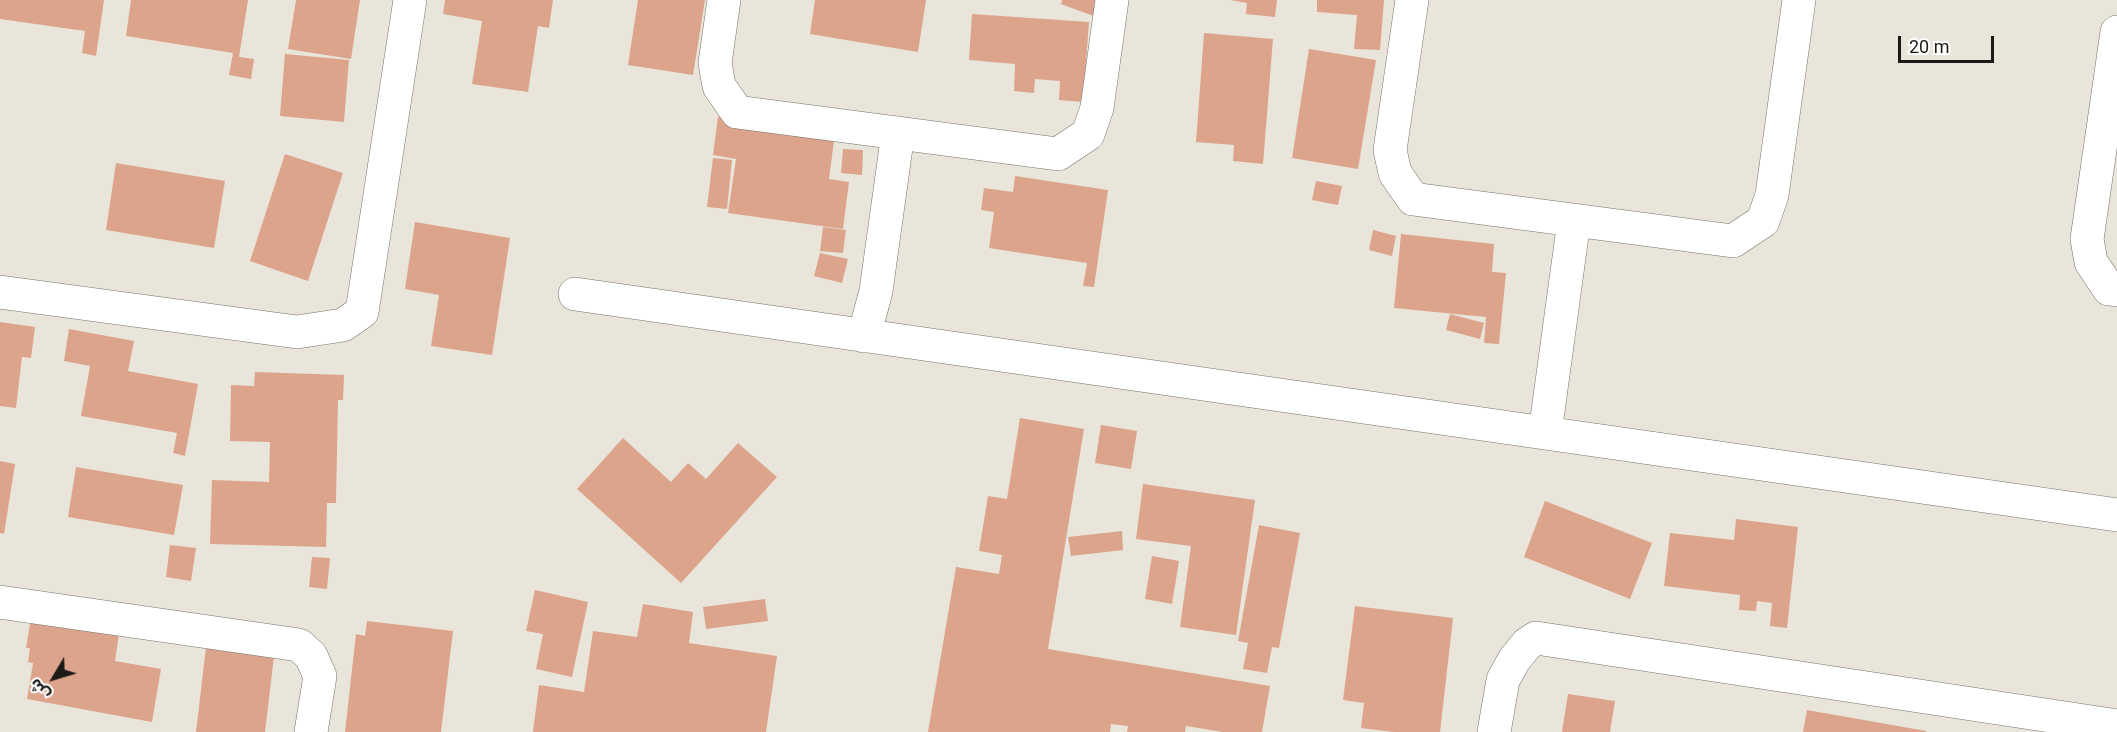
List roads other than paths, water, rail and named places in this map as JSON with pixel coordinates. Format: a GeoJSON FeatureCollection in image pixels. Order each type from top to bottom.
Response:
{"type":"FeatureCollection","features":[{"type":"Feature","properties":{"kind":"street"},"geometry":{"type":"LineString","coordinates":[[0,292],[297,332],[343,325],[362,312],[410,0]]}},
{"type":"Feature","properties":{"kind":"street"},"geometry":{"type":"LineString","coordinates":[[724,0],[715,63],[719,86],[737,112],[1058,154],[1088,134],[1097,108],[1112,0]]}},
{"type":"Feature","properties":{"kind":"street"},"geometry":{"type":"LineString","coordinates":[[1412,0],[1390,150],[1395,173],[1413,199],[1733,241],[1763,221],[1772,195],[1800,0]]}},
{"type":"Feature","properties":{"kind":"street"},"geometry":{"type":"LineString","coordinates":[[2117,32],[2087,239],[2091,262],[2109,289],[2117,290]]}},
{"type":"Feature","properties":{"kind":"street"},"geometry":{"type":"LineString","coordinates":[[864,336],[876,291],[898,133]]}},
{"type":"Feature","properties":{"kind":"street"},"geometry":{"type":"LineString","coordinates":[[1545,433],[1574,221]]}},
{"type":"Feature","properties":{"kind":"street"},"geometry":{"type":"LineString","coordinates":[[575,294],[2117,515]]}},
{"type":"Feature","properties":{"kind":"street"},"geometry":{"type":"LineString","coordinates":[[0,602],[299,645],[311,656],[320,676],[311,732]]}},
{"type":"Feature","properties":{"kind":"street"},"geometry":{"type":"LineString","coordinates":[[1494,732],[1503,680],[1514,660],[1527,644],[1536,638],[2117,726]]}}]}
